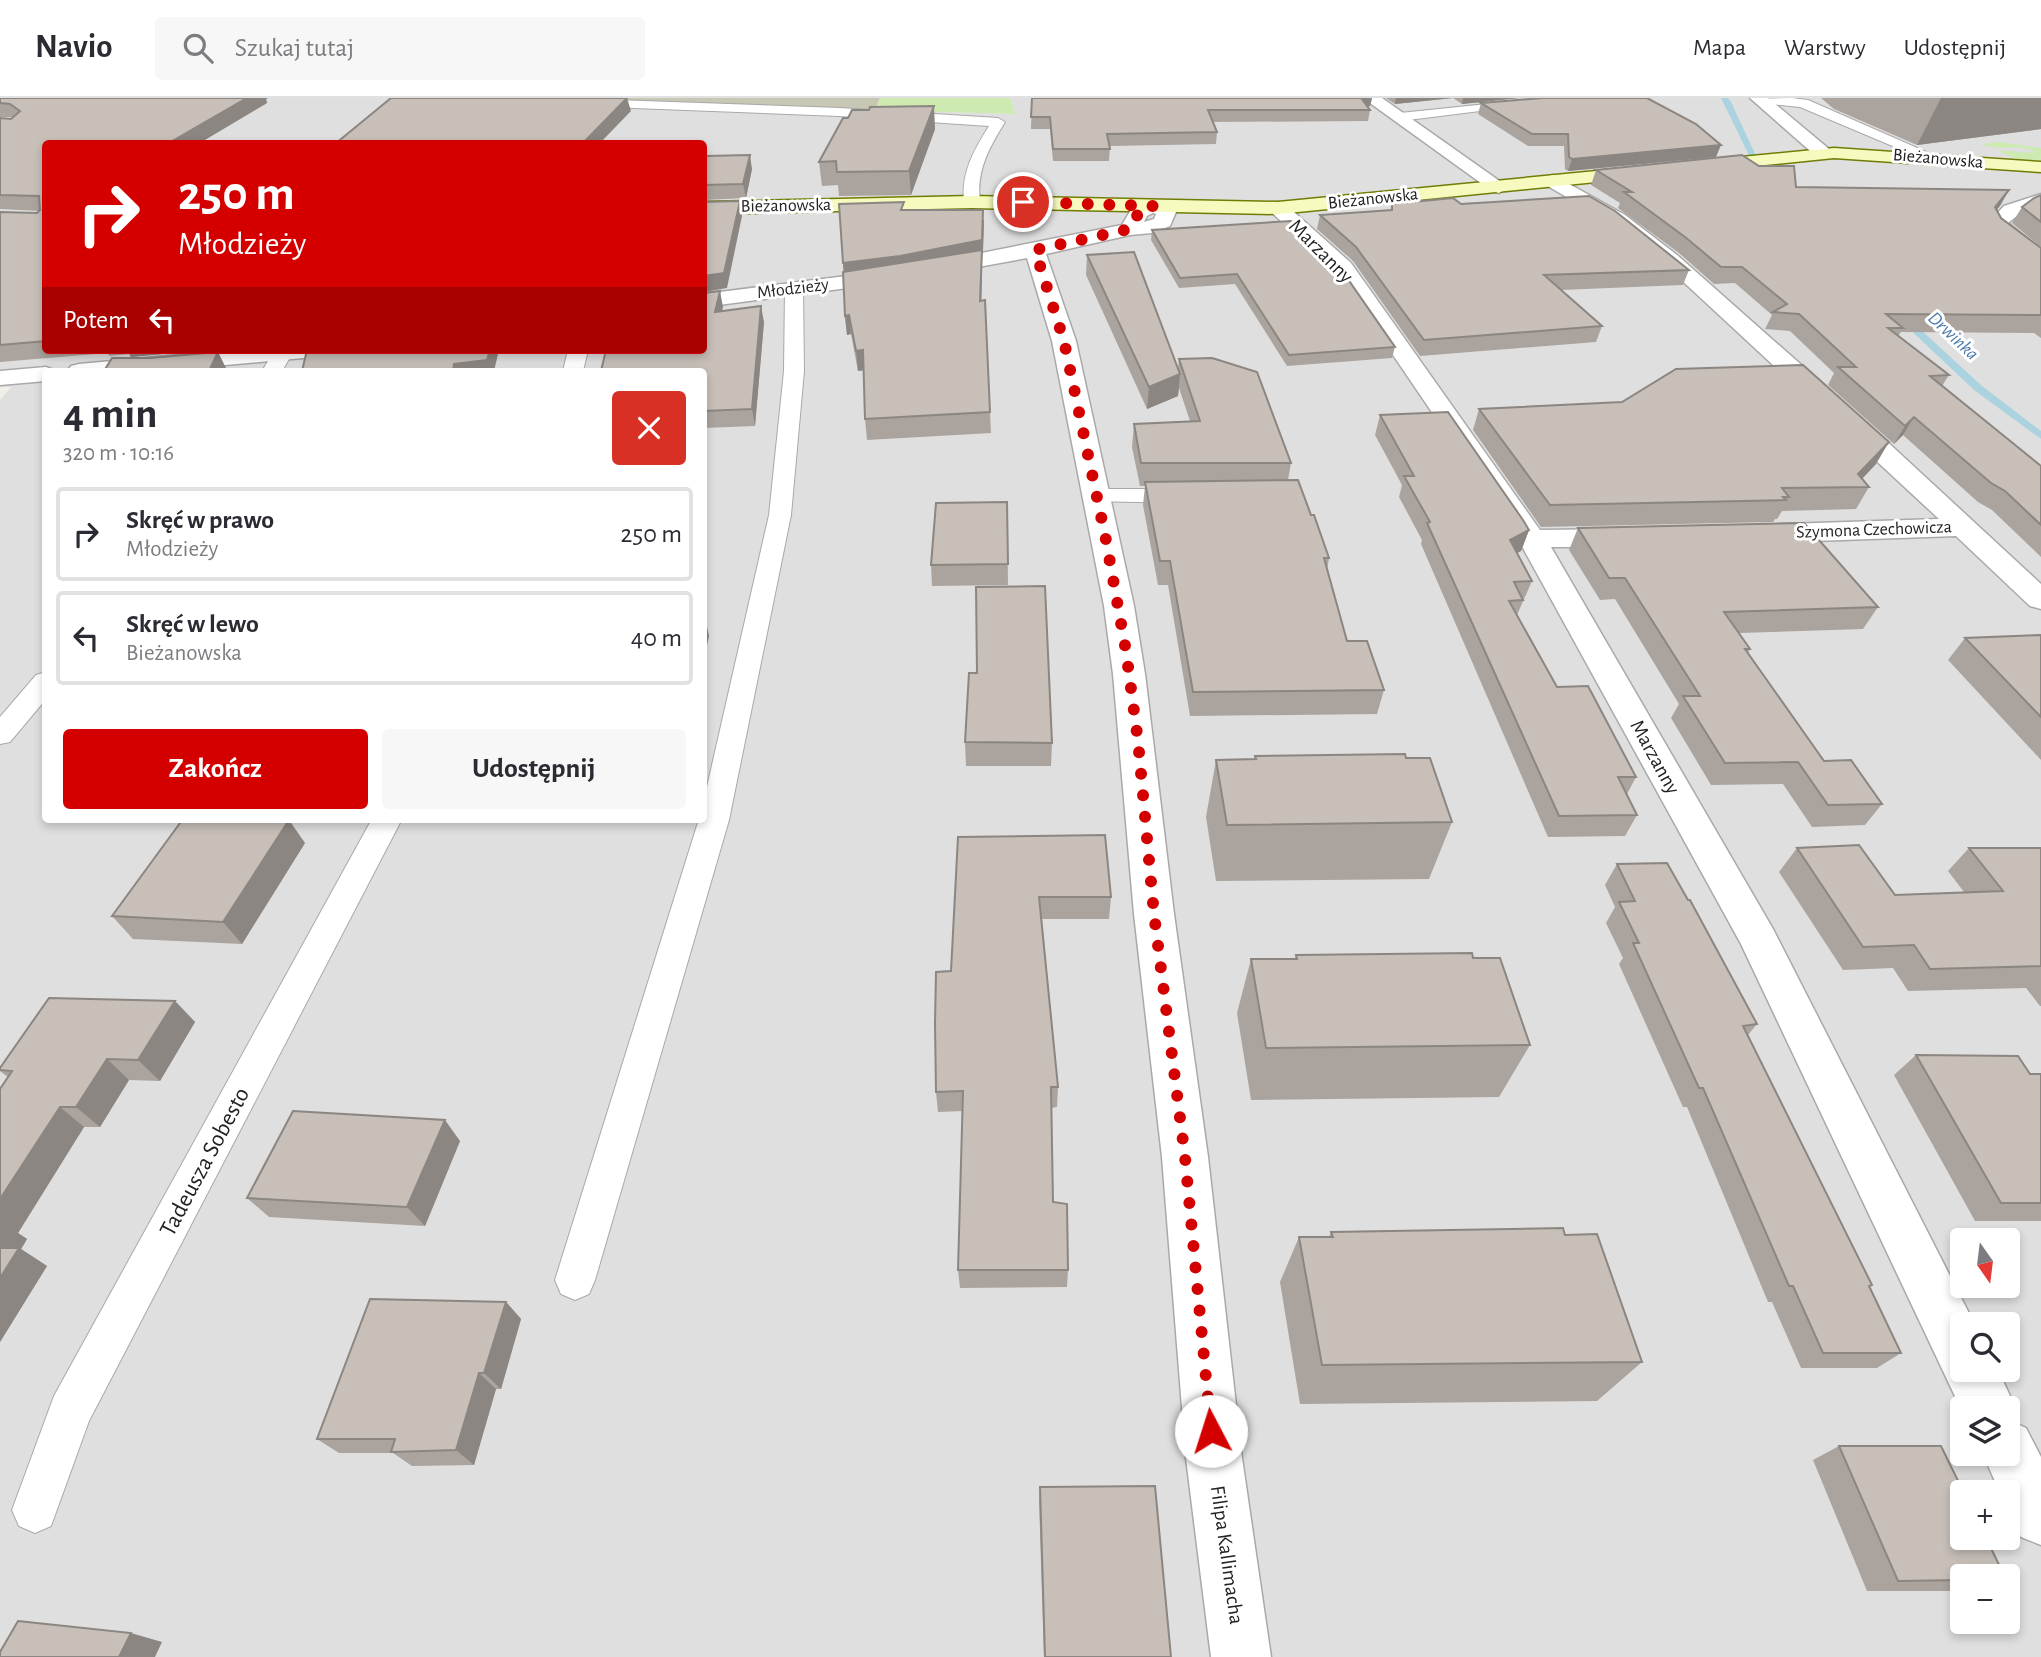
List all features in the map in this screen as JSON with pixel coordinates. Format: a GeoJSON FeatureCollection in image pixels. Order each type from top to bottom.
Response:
{"type":"FeatureCollection","features":[{"type":"Feature","properties":{"kind":"street"},"geometry":{"type":"LineString","coordinates":[[1371,98],[1499,187]]}},
{"type":"Feature","properties":{"kind":"street"},"geometry":{"type":"LineString","coordinates":[[1759,99],[1823,153]]}},
{"type":"Feature","properties":{"kind":"street","name":"Bieżanowska"},"geometry":{"type":"LineString","coordinates":[[707,208],[972,202],[1278,208],[1823,153],[2041,167]]}},
{"type":"Feature","properties":{"kind":"street","name":"Szymona Czechowicza"},"geometry":{"type":"LineString","coordinates":[[1553,181],[1618,219],[1670,259],[1859,429],[2041,600]]}},
{"type":"Feature","properties":{"kind":"street"},"geometry":{"type":"LineString","coordinates":[[2041,200],[2005,213],[1998,223],[2006,233],[2041,260]]}},
{"type":"Feature","properties":{"kind":"street","name":"Młodzieży"},"geometry":{"type":"LineString","coordinates":[[707,301],[901,275],[1130,229],[1152,227],[1163,222],[1166,212],[1154,206]]}},
{"type":"Feature","properties":{"kind":"street","name":"Marzanny"},"geometry":{"type":"LineString","coordinates":[[1278,208],[1344,267],[1532,539],[1759,940],[1950,1329]]}},
{"type":"Feature","properties":{"kind":"street","name":"Filipa Kallimacha"},"geometry":{"type":"LineString","coordinates":[[1035,250],[1064,341],[1119,606],[1138,741],[1154,914],[1185,1157],[1214,1458],[1241,1657]]}},
{"type":"Feature","properties":{"kind":"street"},"geometry":{"type":"LineString","coordinates":[[145,368],[277,362],[302,354]]}},
{"type":"Feature","properties":{"kind":"street"},"geometry":{"type":"LineString","coordinates":[[0,378],[42,374]]}},
{"type":"Feature","properties":{"kind":"street","name":"Szymona Czechowicza"},"geometry":{"type":"LineString","coordinates":[[1729,535],[1963,527]]}},
{"type":"Feature","properties":{"kind":"street"},"geometry":{"type":"LineString","coordinates":[[1532,539],[1648,538]]}},
{"type":"Feature","properties":{"kind":"street"},"geometry":{"type":"LineString","coordinates":[[2016,1466],[2041,1517]]}},
{"type":"Feature","properties":{"kind":"lane"},"geometry":{"type":"LineString","coordinates":[[1400,117],[1488,106],[1600,98]]}},
{"type":"Feature","properties":{"kind":"lane"},"geometry":{"type":"LineString","coordinates":[[1759,99],[1802,103],[1933,158]]}},
{"type":"Feature","properties":{"kind":"lane"},"geometry":{"type":"LineString","coordinates":[[572,103],[852,113],[999,114]]}},
{"type":"Feature","properties":{"kind":"lane"},"geometry":{"type":"LineString","coordinates":[[981,105],[986,115],[999,114]]}},
{"type":"Feature","properties":{"kind":"lane"},"geometry":{"type":"LineString","coordinates":[[972,202],[970,186],[977,157],[999,114]]}},
{"type":"Feature","properties":{"kind":"lane"},"geometry":{"type":"LineString","coordinates":[[575,1280],[717,807],[780,515],[794,372],[794,289]]}},
{"type":"Feature","properties":{"kind":"lane"},"geometry":{"type":"LineString","coordinates":[[1097,496],[1206,496]]}},
{"type":"Feature","properties":{"kind":"lane"},"geometry":{"type":"LineString","coordinates":[[0,735],[42,686]]}},
{"type":"Feature","properties":{"kind":"lane","name":"Tadeusza Sobesto"},"geometry":{"type":"LineString","coordinates":[[35,1510],[70,1412],[385,823]]}},
{"type":"Feature","properties":{"kind":"shaded area"},"geometry":{"type":"Polygon","coordinates":[[[0,98],[471,98],[1015,114],[1010,98],[2041,98],[2041,1657],[0,1657],[0,400],[11,387],[0,387],[0,98]]]}},
{"type":"Feature","properties":{"kind":"shaded area"},"geometry":{"type":"Polygon","coordinates":[[[470,98],[880,98],[875,110],[470,98]]]}},
{"type":"Feature","properties":{"kind":"green space"},"geometry":{"type":"Polygon","coordinates":[[[880,98],[1010,98],[1015,114],[875,110],[880,98]]]}},
{"type":"Feature","properties":{"kind":"green space"},"geometry":{"type":"Polygon","coordinates":[[[1999,142],[2041,148],[2041,161],[2016,159],[1998,151],[2036,152],[2029,149],[1981,144],[1999,142]]]}},
{"type":"Feature","properties":{"kind":"building"},"geometry":{"type":"Polygon","coordinates":[[[0,98],[247,98],[174,140],[42,140],[42,341],[0,345],[0,212],[37,213],[40,210],[39,196],[0,195],[0,118],[11,119],[20,111],[10,104],[0,103],[0,98]]]}},
{"type":"Feature","properties":{"kind":"building"},"geometry":{"type":"Polygon","coordinates":[[[391,98],[627,98],[586,140],[340,140],[391,98]]]}},
{"type":"Feature","properties":{"kind":"building"},"geometry":{"type":"Polygon","coordinates":[[[1032,98],[1361,98],[1370,110],[1208,110],[1217,132],[1107,134],[1110,149],[1053,149],[1050,117],[1031,117],[1032,98]]]}},
{"type":"Feature","properties":{"kind":"building"},"geometry":{"type":"Polygon","coordinates":[[[1543,98],[1647,98],[1696,124],[1721,145],[1572,159],[1569,157],[1568,134],[1532,134],[1481,103],[1543,98]]]}},
{"type":"Feature","properties":{"kind":"building"},"geometry":{"type":"Polygon","coordinates":[[[934,106],[909,171],[837,172],[836,161],[819,162],[843,118],[848,118],[852,110],[869,110],[870,107],[934,106]]]}},
{"type":"Feature","properties":{"kind":"building"},"geometry":{"type":"Polygon","coordinates":[[[750,155],[743,184],[707,185],[707,156],[750,155]]]}},
{"type":"Feature","properties":{"kind":"building"},"geometry":{"type":"Polygon","coordinates":[[[1742,155],[1759,166],[1794,166],[1796,187],[2009,190],[1995,207],[2001,218],[2041,248],[2041,315],[1886,314],[1903,328],[1888,328],[1949,375],[1930,376],[2041,466],[2041,525],[2005,491],[1991,483],[1914,417],[1905,426],[1838,367],[1856,367],[1799,314],[1773,312],[1787,304],[1742,267],[1721,267],[1624,192],[1632,192],[1596,170],[1742,155]]]}},
{"type":"Feature","properties":{"kind":"building"},"geometry":{"type":"Polygon","coordinates":[[[2041,195],[2041,222],[2022,207],[2041,195]]]}},
{"type":"Feature","properties":{"kind":"building"},"geometry":{"type":"Polygon","coordinates":[[[1589,196],[1615,211],[1689,270],[1544,275],[1602,326],[1424,340],[1356,247],[1320,215],[1392,210],[1392,204],[1453,198],[1461,204],[1589,196]]]}},
{"type":"Feature","properties":{"kind":"building"},"geometry":{"type":"Polygon","coordinates":[[[740,201],[724,273],[707,276],[707,202],[740,201]]]}},
{"type":"Feature","properties":{"kind":"building"},"geometry":{"type":"Polygon","coordinates":[[[904,202],[901,210],[983,210],[982,240],[900,256],[843,263],[839,204],[904,202]]]}},
{"type":"Feature","properties":{"kind":"building"},"geometry":{"type":"Polygon","coordinates":[[[1291,221],[1336,262],[1395,347],[1289,355],[1237,274],[1180,278],[1152,230],[1291,221]]]}},
{"type":"Feature","properties":{"kind":"building"},"geometry":{"type":"Polygon","coordinates":[[[982,250],[980,301],[985,300],[990,412],[865,419],[863,350],[856,351],[849,315],[845,316],[843,272],[982,250]]]}},
{"type":"Feature","properties":{"kind":"building"},"geometry":{"type":"Polygon","coordinates":[[[1134,252],[1180,374],[1149,387],[1087,255],[1134,252]]]}},
{"type":"Feature","properties":{"kind":"building"},"geometry":{"type":"Polygon","coordinates":[[[720,291],[715,312],[761,306],[752,409],[707,411],[707,368],[602,368],[605,354],[707,354],[707,293],[720,291]]]}},
{"type":"Feature","properties":{"kind":"building"},"geometry":{"type":"Polygon","coordinates":[[[217,354],[210,368],[106,368],[112,358],[217,354]]]}},
{"type":"Feature","properties":{"kind":"building"},"geometry":{"type":"Polygon","coordinates":[[[306,354],[489,354],[487,360],[454,364],[453,368],[303,368],[306,354]]]}},
{"type":"Feature","properties":{"kind":"building"},"geometry":{"type":"Polygon","coordinates":[[[1212,358],[1257,372],[1291,463],[1141,463],[1134,424],[1200,421],[1179,359],[1212,358]]]}},
{"type":"Feature","properties":{"kind":"building"},"geometry":{"type":"Polygon","coordinates":[[[1803,365],[1889,442],[1858,474],[1869,487],[1782,488],[1789,497],[1783,497],[1786,500],[1550,505],[1479,409],[1622,402],[1676,369],[1803,365]]]}},
{"type":"Feature","properties":{"kind":"building"},"geometry":{"type":"Polygon","coordinates":[[[1448,412],[1529,530],[1510,540],[1532,581],[1514,582],[1523,600],[1509,601],[1557,687],[1588,686],[1636,777],[1618,777],[1637,815],[1559,816],[1427,523],[1430,522],[1404,476],[1414,476],[1380,415],[1448,412]]]}},
{"type":"Feature","properties":{"kind":"building"},"geometry":{"type":"Polygon","coordinates":[[[1298,480],[1329,558],[1324,558],[1347,641],[1367,641],[1384,690],[1193,692],[1170,561],[1160,561],[1145,482],[1298,480]]]}},
{"type":"Feature","properties":{"kind":"building"},"geometry":{"type":"Polygon","coordinates":[[[1007,502],[1008,564],[931,565],[936,503],[1007,502]]]}},
{"type":"Feature","properties":{"kind":"building"},"geometry":{"type":"Polygon","coordinates":[[[1804,523],[1878,607],[1724,612],[1750,649],[1745,649],[1824,761],[1851,760],[1882,804],[1828,805],[1798,762],[1725,763],[1683,696],[1700,696],[1625,578],[1609,578],[1578,528],[1804,523]]]}},
{"type":"Feature","properties":{"kind":"building"},"geometry":{"type":"Polygon","coordinates":[[[1045,586],[1052,743],[965,742],[969,673],[977,673],[976,587],[1045,586]]]}},
{"type":"Feature","properties":{"kind":"building"},"geometry":{"type":"Polygon","coordinates":[[[2041,635],[2041,717],[1965,638],[2041,635]]]}},
{"type":"Feature","properties":{"kind":"building"},"geometry":{"type":"Polygon","coordinates":[[[1405,754],[1406,758],[1430,758],[1452,822],[1227,825],[1216,760],[1256,759],[1255,756],[1405,754]]]}},
{"type":"Feature","properties":{"kind":"building"},"geometry":{"type":"Polygon","coordinates":[[[180,823],[287,823],[223,922],[112,916],[180,823]]]}},
{"type":"Feature","properties":{"kind":"building"},"geometry":{"type":"Polygon","coordinates":[[[1105,835],[1111,897],[1039,897],[1058,1087],[1051,1087],[1053,1202],[1067,1204],[1068,1270],[958,1270],[963,1091],[936,1092],[935,1023],[936,972],[951,971],[958,837],[1105,835]]]}},
{"type":"Feature","properties":{"kind":"building"},"geometry":{"type":"Polygon","coordinates":[[[1859,845],[1895,895],[2003,891],[1969,848],[2041,848],[2041,966],[1930,969],[1914,945],[1863,947],[1797,848],[1859,845]]]}},
{"type":"Feature","properties":{"kind":"building"},"geometry":{"type":"Polygon","coordinates":[[[1667,863],[1757,1024],[1743,1026],[1872,1285],[1869,1286],[1901,1353],[1823,1353],[1793,1286],[1789,1286],[1703,1088],[1699,1088],[1633,943],[1639,943],[1619,902],[1635,901],[1617,864],[1667,863]]]}},
{"type":"Feature","properties":{"kind":"building"},"geometry":{"type":"Polygon","coordinates":[[[1472,953],[1473,958],[1500,958],[1530,1045],[1266,1048],[1251,959],[1297,959],[1296,955],[1472,953]]]}},
{"type":"Feature","properties":{"kind":"building"},"geometry":{"type":"Polygon","coordinates":[[[49,998],[175,1001],[138,1060],[107,1059],[76,1107],[60,1107],[0,1199],[0,1089],[12,1071],[0,1068],[49,998]]]}},
{"type":"Feature","properties":{"kind":"building"},"geometry":{"type":"Polygon","coordinates":[[[1916,1055],[2018,1056],[2030,1074],[2041,1074],[2041,1203],[2001,1203],[1916,1055]]]}},
{"type":"Feature","properties":{"kind":"building"},"geometry":{"type":"Polygon","coordinates":[[[293,1111],[445,1120],[407,1207],[247,1198],[293,1111]]]}},
{"type":"Feature","properties":{"kind":"building"},"geometry":{"type":"Polygon","coordinates":[[[1563,1228],[1565,1235],[1597,1234],[1642,1362],[1322,1365],[1299,1237],[1333,1237],[1331,1232],[1563,1228]]]}},
{"type":"Feature","properties":{"kind":"building"},"geometry":{"type":"Polygon","coordinates":[[[0,1248],[19,1248],[0,1278],[0,1248]]]}},
{"type":"Feature","properties":{"kind":"building"},"geometry":{"type":"Polygon","coordinates":[[[370,1299],[506,1302],[484,1373],[479,1373],[456,1450],[391,1452],[395,1439],[317,1439],[370,1299]]]}},
{"type":"Feature","properties":{"kind":"building"},"geometry":{"type":"Polygon","coordinates":[[[1839,1446],[1941,1446],[1958,1480],[1950,1480],[1950,1550],[1992,1550],[1999,1564],[1950,1564],[1950,1580],[1898,1581],[1839,1446]]]}},
{"type":"Feature","properties":{"kind":"building"},"geometry":{"type":"Polygon","coordinates":[[[1155,1486],[1171,1657],[1045,1657],[1040,1487],[1155,1486]]]}},
{"type":"Feature","properties":{"kind":"building"},"geometry":{"type":"Polygon","coordinates":[[[18,1621],[131,1633],[119,1657],[0,1657],[0,1652],[18,1621]]]}},
{"type":"Feature","properties":{"kind":"waterway","name":"Drwinka"},"geometry":{"type":"LineString","coordinates":[[1724,98],[1768,186]]}},
{"type":"Feature","properties":{"kind":"waterway","name":"Drwinka"},"geometry":{"type":"LineString","coordinates":[[1905,320],[1978,388],[2041,436]]}},
{"type":"Feature","properties":{"kind":"route"},"geometry":{"type":"LineString","coordinates":[[1023,202],[1154,206],[1139,212],[1130,229],[1035,250],[1064,341],[1106,540],[1126,651],[1138,741],[1154,914],[1185,1157],[1211,1431]]}}]}
